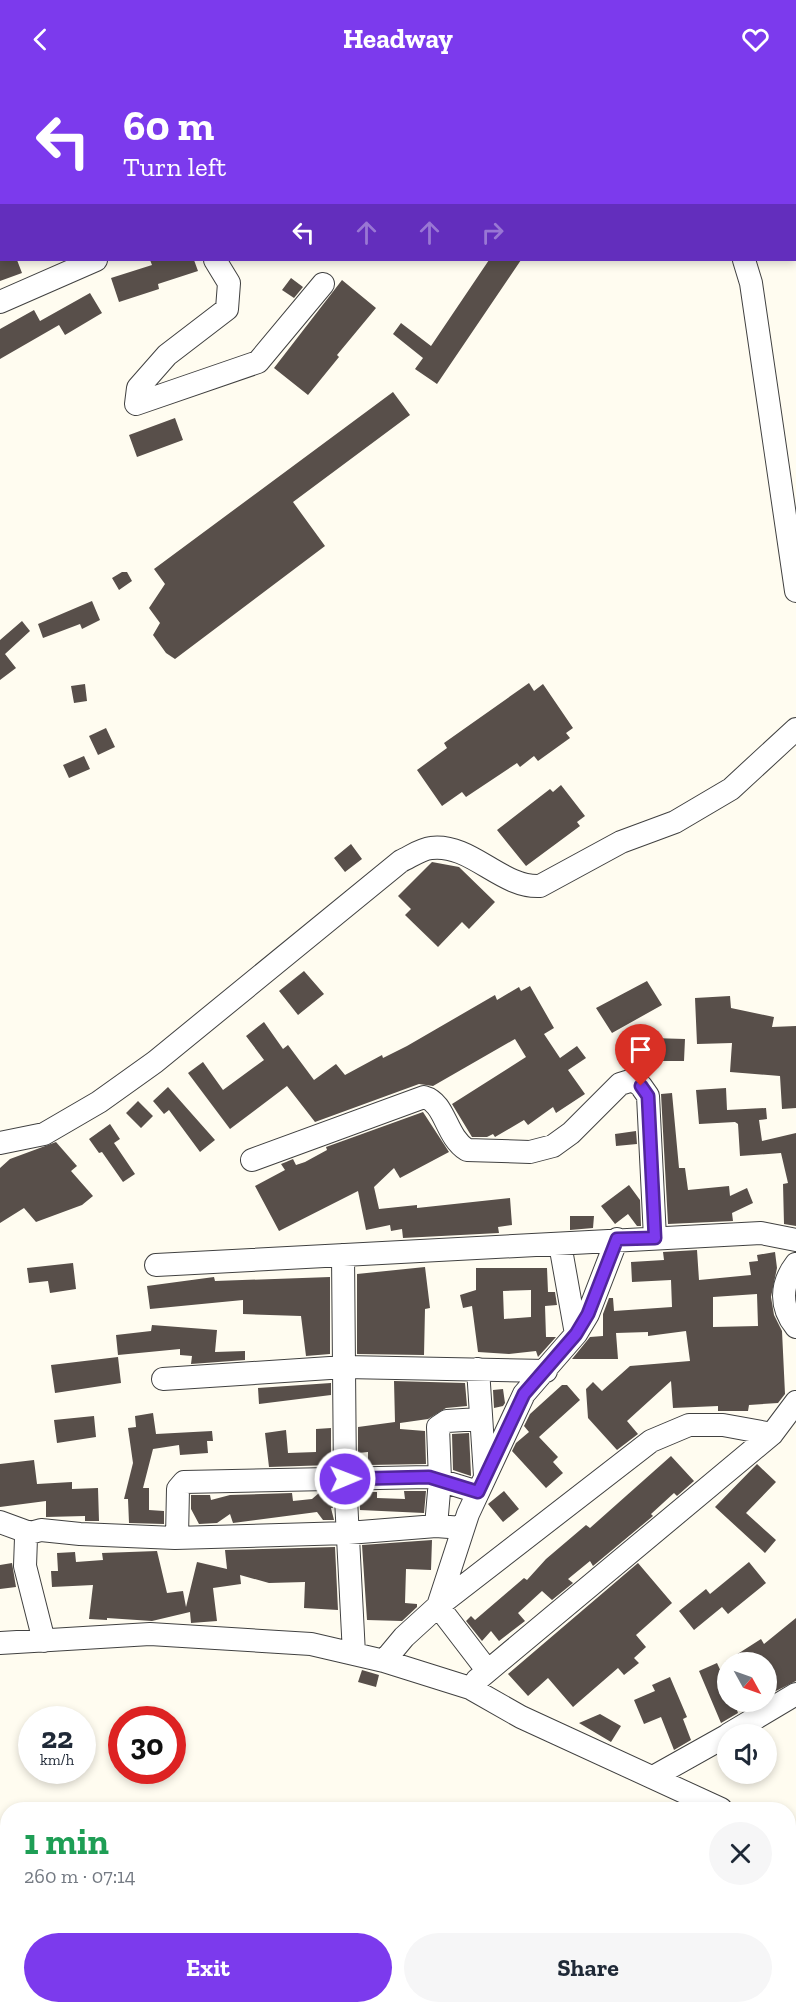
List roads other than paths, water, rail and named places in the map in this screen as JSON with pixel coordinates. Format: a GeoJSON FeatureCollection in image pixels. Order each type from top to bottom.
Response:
{"type":"FeatureCollection","features":[{"type":"Feature","properties":{"kind":"street"},"geometry":{"type":"LineString","coordinates":[[0,302],[63,266],[90,261]]}},
{"type":"Feature","properties":{"kind":"street"},"geometry":{"type":"LineString","coordinates":[[216,261],[229,283],[227,309],[167,355],[138,388],[136,404],[258,362],[323,284]]}},
{"type":"Feature","properties":{"kind":"street"},"geometry":{"type":"LineString","coordinates":[[744,261],[751,283],[796,591]]}},
{"type":"Feature","properties":{"kind":"street"},"geometry":{"type":"LineString","coordinates":[[0,1143],[44,1134],[99,1102],[155,1062],[401,861],[430,848],[454,851],[524,887],[540,886],[621,843],[675,822],[731,789],[796,729]]}},
{"type":"Feature","properties":{"kind":"street"},"geometry":{"type":"LineString","coordinates":[[252,1160],[424,1097],[438,1104],[452,1137],[467,1150],[530,1152],[553,1146],[571,1133],[620,1084],[633,1080],[648,1096],[655,1238]]}},
{"type":"Feature","properties":{"kind":"street"},"geometry":{"type":"LineString","coordinates":[[156,1265],[761,1233],[796,1240]]}},
{"type":"Feature","properties":{"kind":"street"},"geometry":{"type":"LineString","coordinates":[[438,1606],[463,1528],[524,1394],[576,1334],[588,1314],[617,1239]]}},
{"type":"Feature","properties":{"kind":"street"},"geometry":{"type":"LineString","coordinates":[[560,1244],[576,1334]]}},
{"type":"Feature","properties":{"kind":"street"},"geometry":{"type":"LineString","coordinates":[[343,1255],[345,1479],[354,1654]]}},
{"type":"Feature","properties":{"kind":"street"},"geometry":{"type":"LineString","coordinates":[[796,1264],[789,1273],[784,1287],[783,1302],[788,1317],[796,1328]]}},
{"type":"Feature","properties":{"kind":"street"},"geometry":{"type":"LineString","coordinates":[[163,1379],[345,1366],[546,1371]]}},
{"type":"Feature","properties":{"kind":"street"},"geometry":{"type":"LineString","coordinates":[[478,1369],[481,1485]]}},
{"type":"Feature","properties":{"kind":"street"},"geometry":{"type":"LineString","coordinates":[[470,1688],[487,1670],[772,1434],[796,1402]]}},
{"type":"Feature","properties":{"kind":"street"},"geometry":{"type":"LineString","coordinates":[[436,1526],[440,1480],[438,1427],[447,1421],[480,1419]]}},
{"type":"Feature","properties":{"kind":"street"},"geometry":{"type":"LineString","coordinates":[[384,1660],[404,1637],[438,1606],[651,1441],[688,1425],[723,1425],[772,1434]]}},
{"type":"Feature","properties":{"kind":"street"},"geometry":{"type":"LineString","coordinates":[[177,1537],[178,1489],[184,1482],[429,1477],[481,1485]]}},
{"type":"Feature","properties":{"kind":"street"},"geometry":{"type":"LineString","coordinates":[[0,1522],[30,1533],[41,1530],[80,1534],[177,1537],[348,1533],[436,1526],[463,1528]]}},
{"type":"Feature","properties":{"kind":"street"},"geometry":{"type":"LineString","coordinates":[[30,1533],[26,1538],[25,1566],[44,1641]]}},
{"type":"Feature","properties":{"kind":"street"},"geometry":{"type":"LineString","coordinates":[[438,1606],[487,1670]]}},
{"type":"Feature","properties":{"kind":"street"},"geometry":{"type":"LineString","coordinates":[[0,1643],[150,1634],[311,1644],[384,1660],[470,1688],[521,1717],[706,1802]]}},
{"type":"Feature","properties":{"kind":"street"},"geometry":{"type":"LineString","coordinates":[[745,1724],[796,1694]]}},
{"type":"Feature","properties":{"kind":"street"},"geometry":{"type":"LineString","coordinates":[[653,1777],[717,1740]]}}]}
